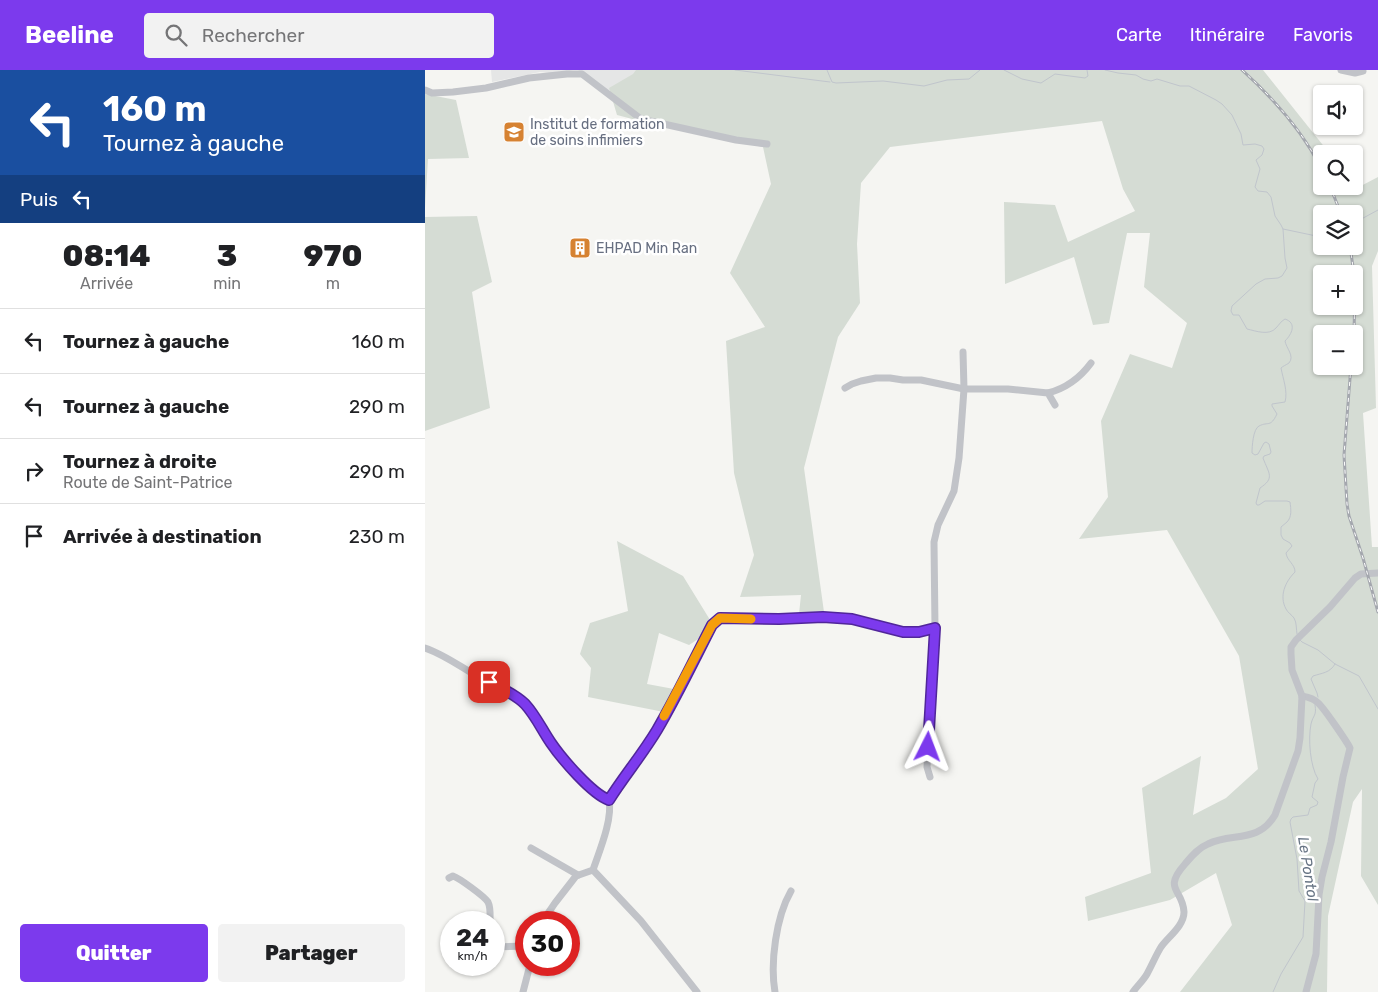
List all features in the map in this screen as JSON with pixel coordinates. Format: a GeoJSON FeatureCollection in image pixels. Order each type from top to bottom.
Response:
{"type":"FeatureCollection","features":[{"type":"Feature","properties":{"kind":"street"},"geometry":{"type":"LineString","coordinates":[[1341,70],[1355,73],[1363,71]]}},
{"type":"Feature","properties":{"kind":"street"},"geometry":{"type":"LineString","coordinates":[[425,90],[453,92],[486,88],[529,78],[581,74],[641,119],[736,140],[767,144]]}},
{"type":"Feature","properties":{"kind":"street"},"geometry":{"type":"LineString","coordinates":[[930,777],[927,767],[935,628],[934,542],[938,525],[954,491],[959,458],[964,388],[963,352]]}},
{"type":"Feature","properties":{"kind":"street"},"geometry":{"type":"LineString","coordinates":[[845,388],[852,384],[876,378],[890,378],[921,380],[964,388],[1008,389],[1048,393],[1079,378],[1091,363]]}},
{"type":"Feature","properties":{"kind":"street"},"geometry":{"type":"LineString","coordinates":[[1048,393],[1055,405]]}},
{"type":"Feature","properties":{"kind":"street"},"geometry":{"type":"LineString","coordinates":[[1133,992],[1143,980],[1162,946],[1183,918],[1184,912],[1181,900],[1173,884],[1182,866],[1193,854],[1209,843],[1252,835],[1264,828],[1272,820],[1298,751],[1302,696],[1292,670],[1291,647],[1355,578],[1361,574],[1378,573]]}},
{"type":"Feature","properties":{"kind":"street"},"geometry":{"type":"LineString","coordinates":[[593,870],[607,826],[611,806],[609,800],[620,782],[639,760],[657,730],[712,625],[720,618],[779,619],[823,617],[852,619],[903,632],[919,632],[935,628]]}},
{"type":"Feature","properties":{"kind":"street"},"geometry":{"type":"LineString","coordinates":[[425,648],[447,657],[509,692],[524,703],[535,715],[551,743],[579,776],[603,798],[609,800]]}},
{"type":"Feature","properties":{"kind":"street"},"geometry":{"type":"LineString","coordinates":[[1302,696],[1318,702],[1349,748],[1331,842],[1322,877],[1319,895],[1316,954],[1306,992]]}},
{"type":"Feature","properties":{"kind":"street"},"geometry":{"type":"LineString","coordinates":[[531,848],[578,875]]}},
{"type":"Feature","properties":{"kind":"street"},"geometry":{"type":"LineString","coordinates":[[550,911],[578,875],[593,870]]}},
{"type":"Feature","properties":{"kind":"street"},"geometry":{"type":"LineString","coordinates":[[593,870],[641,920],[697,992]]}},
{"type":"Feature","properties":{"kind":"street"},"geometry":{"type":"LineString","coordinates":[[449,878],[453,876],[459,878],[485,898],[489,911]]}},
{"type":"Feature","properties":{"kind":"street"},"geometry":{"type":"LineString","coordinates":[[775,992],[773,959],[777,934],[786,900],[791,891]]}},
{"type":"Feature","properties":{"kind":"street"},"geometry":{"type":"LineString","coordinates":[[523,992],[527,976]]}},
{"type":"Feature","properties":{"kind":"shaded area"},"geometry":{"type":"Polygon","coordinates":[[[491,70],[573,70],[559,74],[540,72],[492,82],[491,70]]]}},
{"type":"Feature","properties":{"kind":"shaded area"},"geometry":{"type":"Polygon","coordinates":[[[578,70],[637,70],[628,82],[617,89],[607,91],[578,70]]]}},
{"type":"Feature","properties":{"kind":"shaded area"},"geometry":{"type":"Polygon","coordinates":[[[636,70],[1263,70],[1323,145],[1313,145],[1313,195],[1363,195],[1363,185],[1378,177],[1378,251],[1372,266],[1376,408],[1363,413],[1372,547],[1378,547],[1378,905],[1361,876],[1362,789],[1353,802],[1328,916],[1327,992],[1180,992],[1232,925],[1216,873],[1170,900],[1088,921],[1085,897],[1151,873],[1142,788],[1201,756],[1193,815],[1226,798],[1258,769],[1239,656],[1167,530],[1079,539],[1108,497],[1101,421],[1130,354],[1172,368],[1187,323],[1144,287],[1150,233],[1127,233],[1109,323],[1093,325],[1074,257],[1005,284],[1004,202],[1055,205],[1068,242],[1135,211],[1123,189],[1102,121],[890,147],[861,183],[857,244],[860,303],[838,337],[804,468],[824,612],[799,614],[801,595],[740,597],[754,555],[734,473],[726,341],[765,327],[730,273],[771,184],[763,147],[659,126],[617,115],[609,88],[633,74],[636,70]]]}},
{"type":"Feature","properties":{"kind":"shaded area"},"geometry":{"type":"Polygon","coordinates":[[[425,94],[456,100],[469,158],[428,159],[425,208],[425,94]]]}},
{"type":"Feature","properties":{"kind":"shaded area"},"geometry":{"type":"Polygon","coordinates":[[[477,216],[492,282],[472,292],[490,408],[425,431],[425,217],[477,216]]]}},
{"type":"Feature","properties":{"kind":"shaded area"},"geometry":{"type":"Polygon","coordinates":[[[617,541],[683,576],[715,628],[689,645],[659,633],[647,684],[674,689],[669,713],[588,697],[591,668],[580,654],[590,623],[628,611],[617,541]]]}},
{"type":"Feature","properties":{"kind":"waterway"},"geometry":{"type":"LineString","coordinates":[[735,70],[830,82]]}},
{"type":"Feature","properties":{"kind":"waterway"},"geometry":{"type":"LineString","coordinates":[[827,70],[832,82],[836,83],[883,81],[924,86],[947,80],[969,79],[980,70]]}},
{"type":"Feature","properties":{"kind":"waterway"},"geometry":{"type":"LineString","coordinates":[[1004,70],[1022,79],[1041,83],[1055,74],[1085,78],[1088,76],[1087,70]]}},
{"type":"Feature","properties":{"kind":"waterway"},"geometry":{"type":"LineString","coordinates":[[1105,70],[1136,75],[1151,81],[1157,79],[1180,86],[1189,86],[1222,104],[1232,115],[1241,134],[1243,145],[1255,144],[1262,146],[1264,149],[1262,155],[1256,160],[1260,169],[1255,187],[1258,191],[1267,192],[1271,197],[1275,216],[1283,229],[1287,268],[1282,276],[1265,279],[1256,284],[1232,306],[1231,311],[1233,315],[1239,315],[1247,329],[1254,331],[1270,332],[1285,319],[1292,326],[1290,335],[1285,341],[1291,355],[1291,360],[1281,368],[1286,389],[1285,402],[1272,404],[1277,414],[1271,423],[1259,426],[1255,431],[1252,453],[1258,454],[1264,443],[1269,444],[1271,452],[1263,458],[1269,472],[1269,478],[1260,488],[1257,505],[1265,501],[1290,502],[1289,520],[1281,527],[1281,535],[1292,546],[1286,553],[1295,572],[1288,580],[1284,589],[1283,599],[1286,609],[1295,620],[1297,634]]}},
{"type":"Feature","properties":{"kind":"waterway"},"geometry":{"type":"LineString","coordinates":[[1363,218],[1378,210]]}},
{"type":"Feature","properties":{"kind":"waterway"},"geometry":{"type":"LineString","coordinates":[[1283,229],[1313,235]]}},
{"type":"Feature","properties":{"kind":"waterway"},"geometry":{"type":"LineString","coordinates":[[1300,640],[1318,650],[1335,664],[1359,676],[1378,709]]}},
{"type":"Feature","properties":{"kind":"waterway","name":"Le Pontol"},"geometry":{"type":"LineString","coordinates":[[1318,697],[1311,679],[1313,676],[1328,671],[1335,664]]}},
{"type":"Feature","properties":{"kind":"waterway","name":"Le Pontol"},"geometry":{"type":"LineString","coordinates":[[1273,992],[1281,974],[1303,937],[1305,901],[1299,891],[1297,859],[1290,822],[1293,817],[1308,815],[1310,808],[1317,805],[1318,802],[1312,797],[1315,783],[1318,779],[1311,760],[1310,745],[1310,730],[1315,713],[1315,705]]}},
{"type":"Feature","properties":{"kind":"railway"},"geometry":{"type":"LineString","coordinates":[[1242,70],[1286,115],[1313,154]]}},
{"type":"Feature","properties":{"kind":"railway"},"geometry":{"type":"LineString","coordinates":[[1334,195],[1337,205]]}},
{"type":"Feature","properties":{"kind":"railway"},"geometry":{"type":"LineString","coordinates":[[1351,255],[1353,265]]}},
{"type":"Feature","properties":{"kind":"railway"},"geometry":{"type":"LineString","coordinates":[[1354,315],[1354,325]]}},
{"type":"Feature","properties":{"kind":"railway"},"geometry":{"type":"LineString","coordinates":[[1350,375],[1344,455],[1347,504],[1378,612]]}},
{"type":"Feature","properties":{"kind":"slow traffic"},"geometry":{"type":"LineString","coordinates":[[664,716],[712,625],[720,618],[751,619]]}},
{"type":"Feature","properties":{"kind":"place","name":"Institut de formation de soins infimiers"},"geometry":{"type":"Point","coordinates":[514,132]}},
{"type":"Feature","properties":{"kind":"place","name":"EHPAD Min Ran"},"geometry":{"type":"Point","coordinates":[580,248]}},
{"type":"Feature","properties":{"kind":"route"},"geometry":{"type":"LineString","coordinates":[[489,682],[509,692],[524,703],[535,715],[551,743],[579,776],[603,798],[609,800],[620,782],[639,760],[657,730],[712,625],[720,618],[779,619],[823,617],[852,619],[903,632],[919,632],[935,628],[928,747]]}}]}
